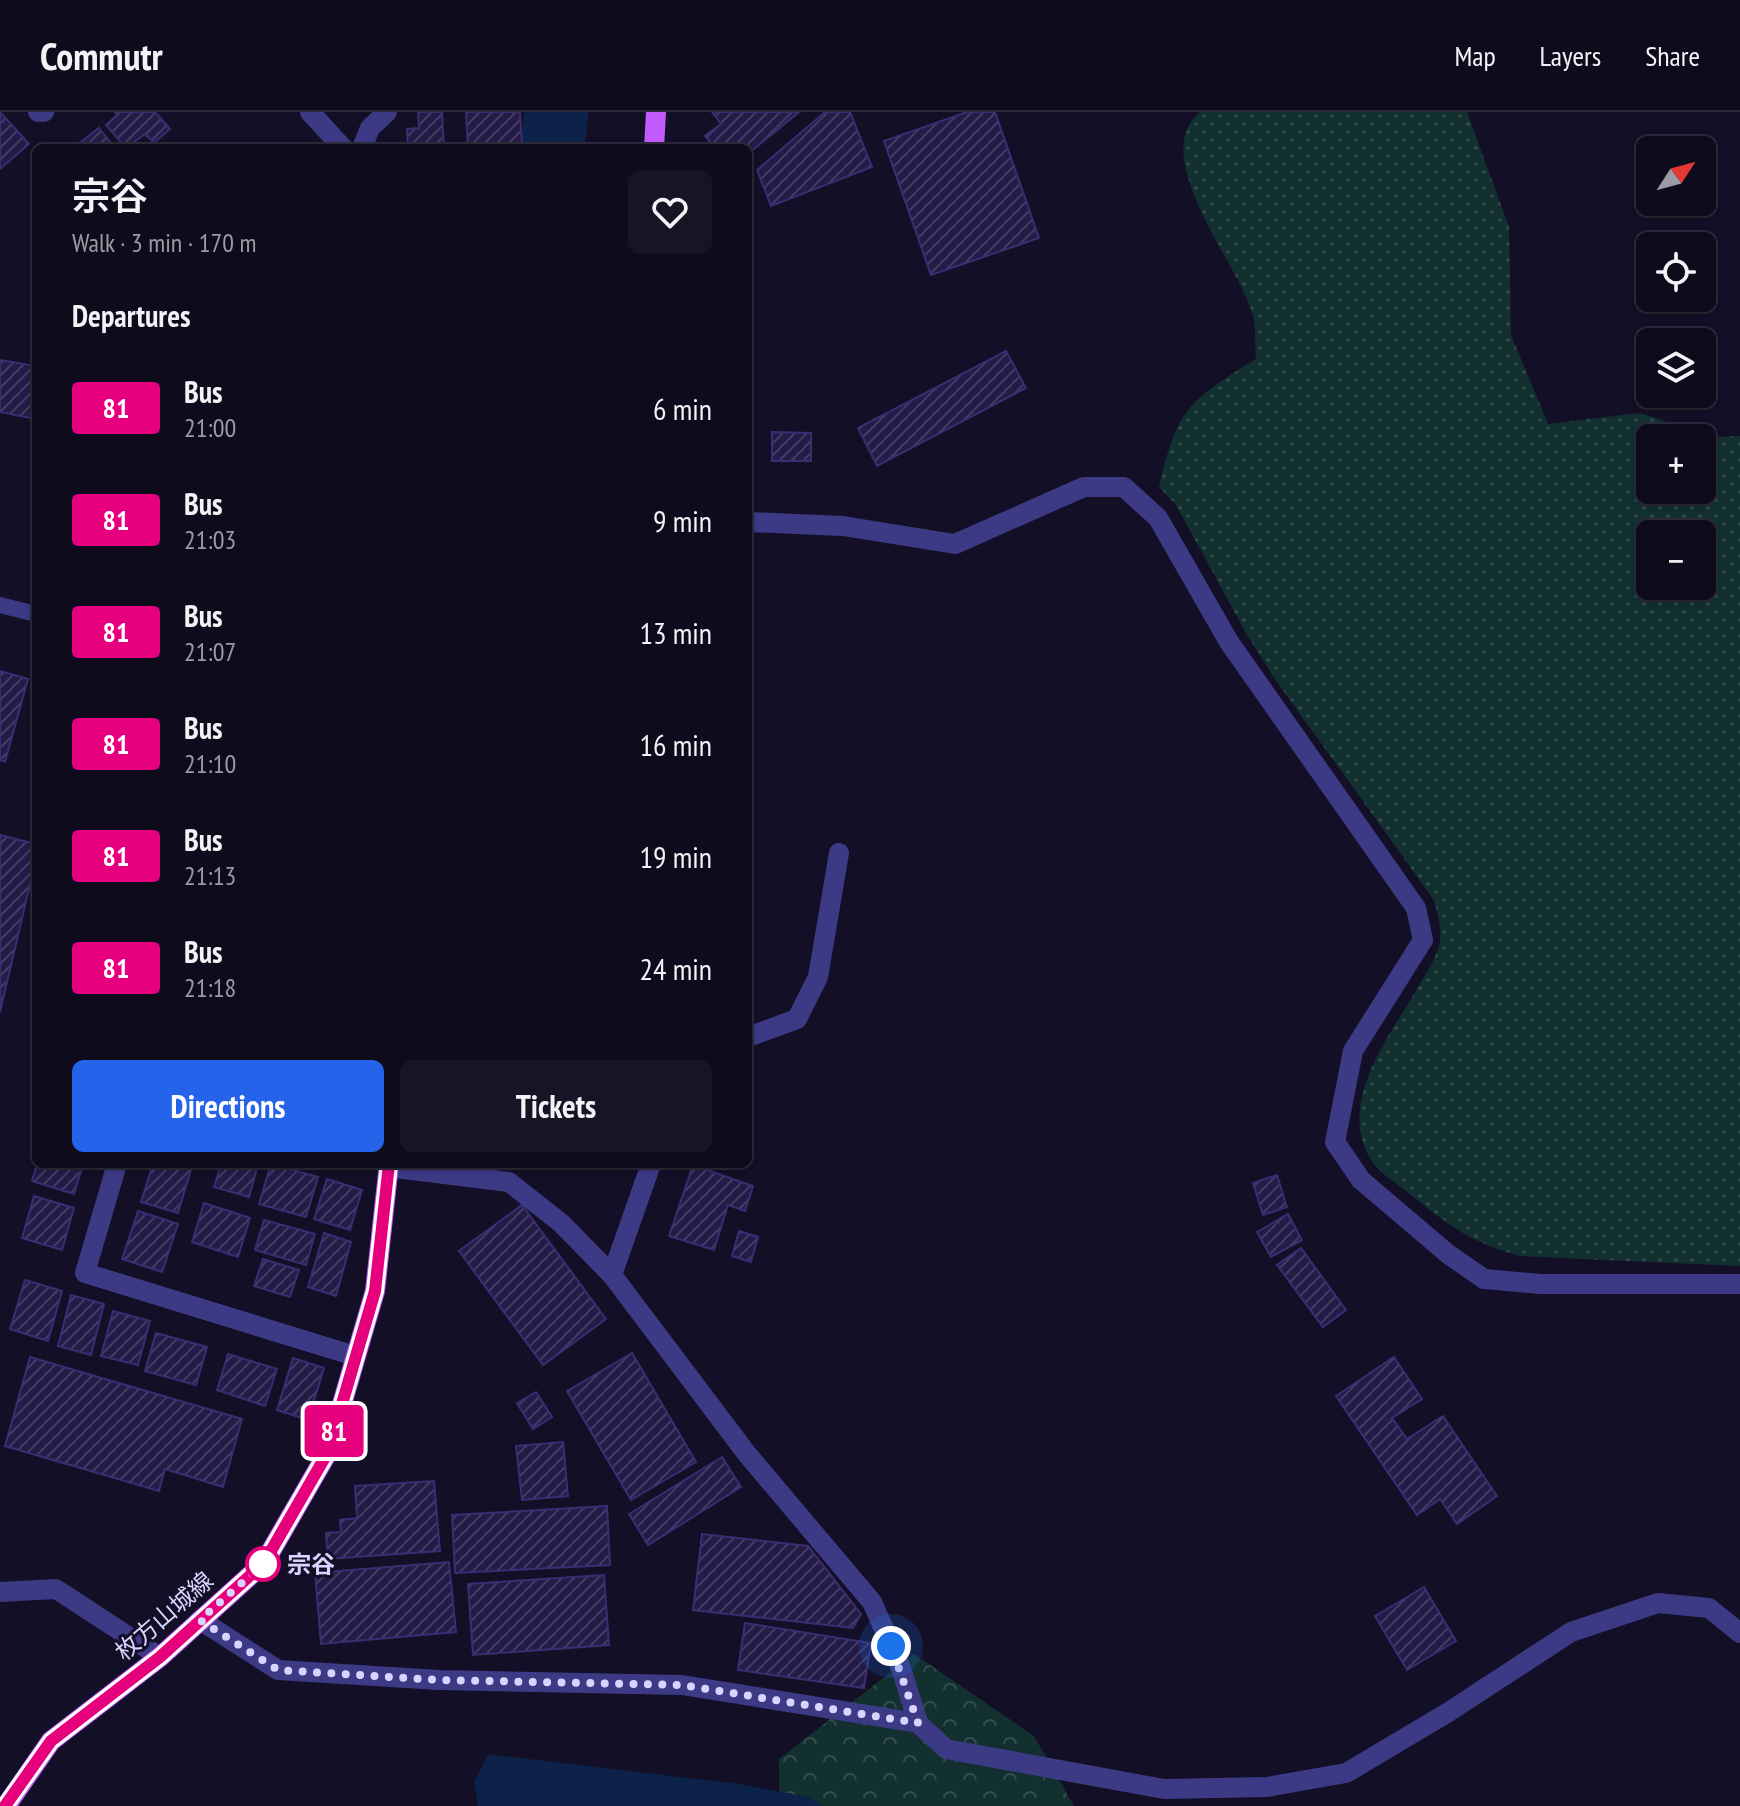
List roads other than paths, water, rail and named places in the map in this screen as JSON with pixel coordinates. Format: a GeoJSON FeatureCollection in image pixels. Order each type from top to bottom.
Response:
{"type":"FeatureCollection","features":[{"type":"Feature","properties":{"kind":"main road"},"geometry":{"type":"LineString","coordinates":[[654,144],[656,112]]}},
{"type":"Feature","properties":{"kind":"main road","name":"枚方山城線"},"geometry":{"type":"LineString","coordinates":[[6,1806],[51,1741],[160,1657],[264,1563],[328,1452],[375,1291],[388,1168]]}},
{"type":"Feature","properties":{"kind":"street"},"geometry":{"type":"LineString","coordinates":[[310,112],[339,144]]}},
{"type":"Feature","properties":{"kind":"street"},"geometry":{"type":"LineString","coordinates":[[364,144],[370,128],[387,112]]}},
{"type":"Feature","properties":{"kind":"street"},"geometry":{"type":"LineString","coordinates":[[752,522],[843,526],[955,544],[1084,487],[1124,487],[1158,518],[1229,642],[1416,908],[1423,940],[1353,1051],[1341,1102],[1335,1142],[1361,1180],[1448,1254],[1484,1279],[1541,1284],[1740,1284]]}},
{"type":"Feature","properties":{"kind":"street"},"geometry":{"type":"LineString","coordinates":[[752,1036],[797,1019],[818,977],[839,853]]}},
{"type":"Feature","properties":{"kind":"street"},"geometry":{"type":"LineString","coordinates":[[116,1168],[85,1273],[355,1356]]}},
{"type":"Feature","properties":{"kind":"street"},"geometry":{"type":"LineString","coordinates":[[409,1168],[509,1182],[561,1223],[612,1275],[747,1454],[872,1602],[901,1668],[918,1723],[946,1749],[1164,1789],[1267,1787],[1346,1773],[1447,1713],[1571,1632],[1658,1603],[1709,1608],[1740,1633]]}},
{"type":"Feature","properties":{"kind":"street"},"geometry":{"type":"LineString","coordinates":[[612,1275],[650,1168]]}},
{"type":"Feature","properties":{"kind":"street"},"geometry":{"type":"LineString","coordinates":[[0,1592],[56,1589],[160,1657]]}},
{"type":"Feature","properties":{"kind":"street"},"geometry":{"type":"LineString","coordinates":[[200,1620],[278,1670],[439,1680],[682,1685],[918,1723]]}},
{"type":"Feature","properties":{"kind":"lane"},"geometry":{"type":"LineString","coordinates":[[0,605],[32,613]]}},
{"type":"Feature","properties":{"kind":"water"},"geometry":{"type":"Polygon","coordinates":[[[488,1754],[739,1784],[809,1797],[823,1806],[478,1806],[474,1782],[488,1754]]]}},
{"type":"Feature","properties":{"kind":"waterway"},"geometry":{"type":"LineString","coordinates":[[553,144],[556,112]]}},
{"type":"Feature","properties":{"kind":"place","name":"宗谷"},"geometry":{"type":"Point","coordinates":[263,1564]}}]}
